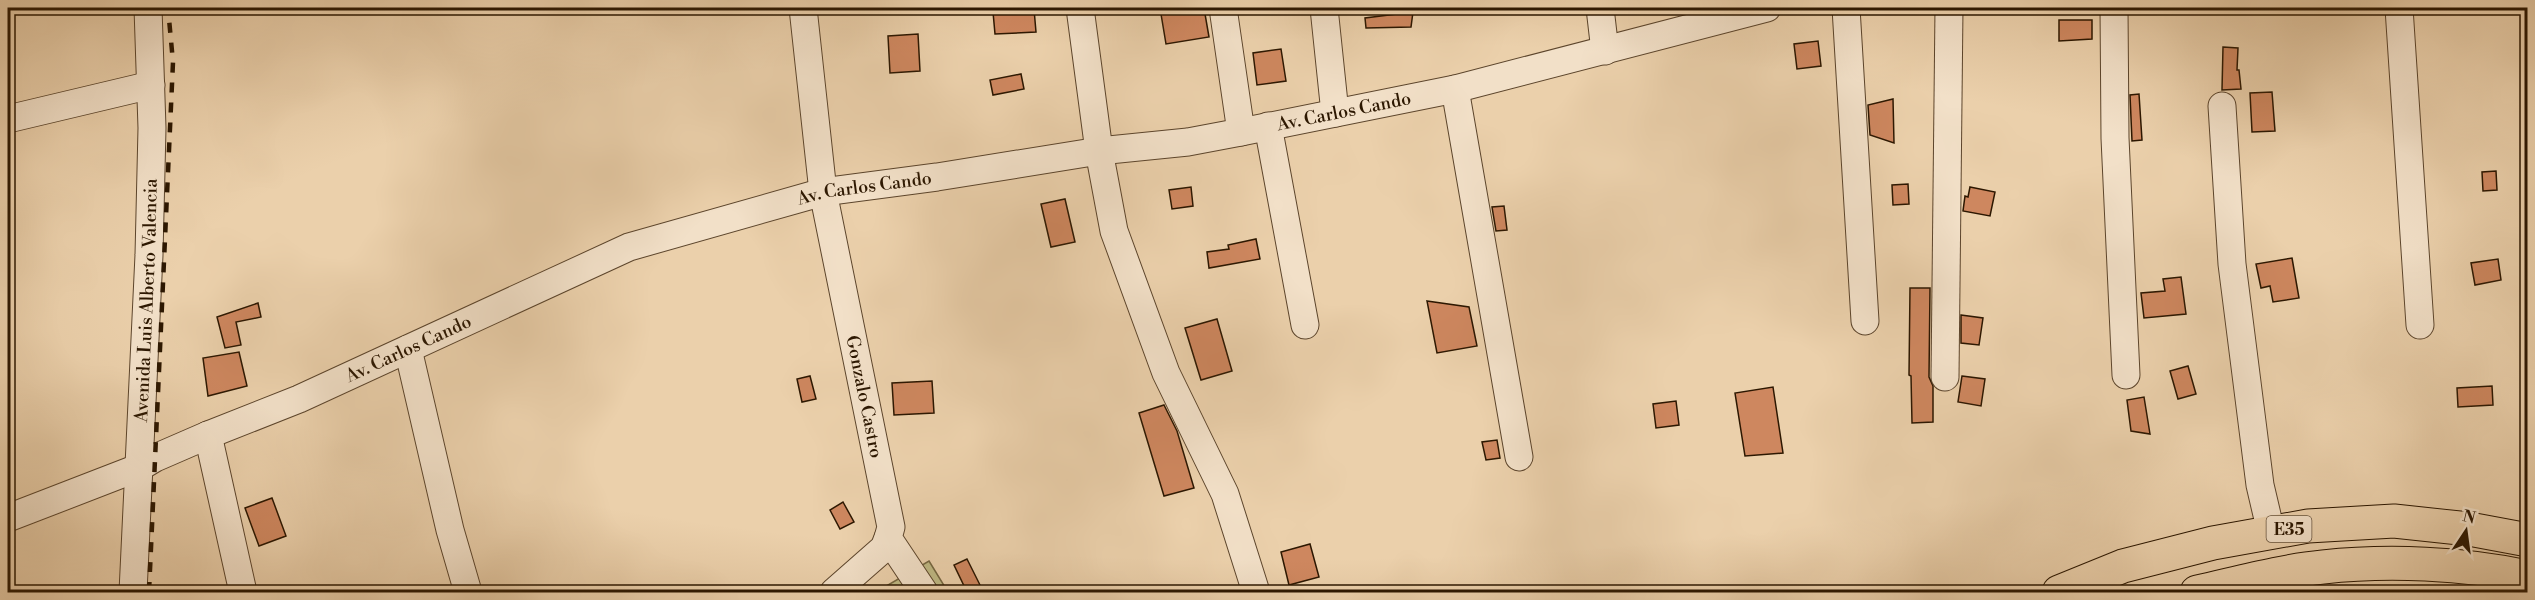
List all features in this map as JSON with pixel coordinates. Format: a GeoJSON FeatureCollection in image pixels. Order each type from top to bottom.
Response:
{"type":"FeatureCollection","features":[{"type":"Feature","properties":{"kind":"highway","name":"E35"},"geometry":{"type":"LineString","coordinates":[[2059,592],[2123,566],[2213,543],[2308,526],[2394,521],[2469,529],[2528,540]]}},
{"type":"Feature","properties":{"kind":"highway","name":"E35"},"geometry":{"type":"LineString","coordinates":[[2197,592],[2322,567],[2409,564],[2503,572],[2528,577]]}},
{"type":"Feature","properties":{"kind":"street","name":"Avenida Luis Alberto Valencia"},"geometry":{"type":"LineString","coordinates":[[133,592],[149,255],[151,85],[148,8]]}},
{"type":"Feature","properties":{"kind":"street","name":"Gonzalo Castro"},"geometry":{"type":"LineString","coordinates":[[803,8],[823,192],[891,526],[888,538]]}},
{"type":"Feature","properties":{"kind":"street"},"geometry":{"type":"LineString","coordinates":[[1080,8],[1099,151],[1114,231],[1166,373],[1226,494],[1256,592]]}},
{"type":"Feature","properties":{"kind":"street"},"geometry":{"type":"LineString","coordinates":[[1223,8],[1241,132]]}},
{"type":"Feature","properties":{"kind":"street"},"geometry":{"type":"LineString","coordinates":[[1324,8],[1335,113]]}},
{"type":"Feature","properties":{"kind":"street"},"geometry":{"type":"LineString","coordinates":[[1600,8],[1605,51]]}},
{"type":"Feature","properties":{"kind":"street","name":"Av. Carlos Cando"},"geometry":{"type":"LineString","coordinates":[[8,518],[140,467],[208,435],[299,399],[629,247],[823,192],[937,177],[1099,151],[1188,142],[1455,89],[1767,8]]}},
{"type":"Feature","properties":{"kind":"street"},"geometry":{"type":"LineString","coordinates":[[1846,8],[1865,321]]}},
{"type":"Feature","properties":{"kind":"street"},"geometry":{"type":"LineString","coordinates":[[1945,377],[1949,8]]}},
{"type":"Feature","properties":{"kind":"street"},"geometry":{"type":"LineString","coordinates":[[2114,8],[2115,138],[2126,375]]}},
{"type":"Feature","properties":{"kind":"street"},"geometry":{"type":"LineString","coordinates":[[2399,8],[2420,325]]}},
{"type":"Feature","properties":{"kind":"street"},"geometry":{"type":"LineString","coordinates":[[8,119],[151,85]]}},
{"type":"Feature","properties":{"kind":"street"},"geometry":{"type":"LineString","coordinates":[[1455,89],[1519,457]]}},
{"type":"Feature","properties":{"kind":"street"},"geometry":{"type":"LineString","coordinates":[[2222,106],[2232,264],[2260,485],[2271,532]]}},
{"type":"Feature","properties":{"kind":"street"},"geometry":{"type":"LineString","coordinates":[[1268,126],[1305,325]]}},
{"type":"Feature","properties":{"kind":"street"},"geometry":{"type":"LineString","coordinates":[[408,349],[450,530],[468,592]]}},
{"type":"Feature","properties":{"kind":"street"},"geometry":{"type":"LineString","coordinates":[[208,435],[243,592]]}},
{"type":"Feature","properties":{"kind":"street"},"geometry":{"type":"LineString","coordinates":[[834,592],[884,548],[888,538]]}},
{"type":"Feature","properties":{"kind":"street"},"geometry":{"type":"LineString","coordinates":[[888,538],[924,592]]}},
{"type":"Feature","properties":{"kind":"shaded area"},"geometry":{"type":"Polygon","coordinates":[[[929,561],[948,592],[876,592],[929,561]]]}},
{"type":"Feature","properties":{"kind":"building"},"geometry":{"type":"Polygon","coordinates":[[[1160,8],[1176,8],[1177,12],[1204,8],[1209,37],[1166,44],[1160,8]]]}},
{"type":"Feature","properties":{"kind":"building"},"geometry":{"type":"Polygon","coordinates":[[[1034,9],[1036,32],[995,34],[993,12],[1034,9]]]}},
{"type":"Feature","properties":{"kind":"building"},"geometry":{"type":"Polygon","coordinates":[[[1413,12],[1411,27],[1366,28],[1365,18],[1413,12]]]}},
{"type":"Feature","properties":{"kind":"building"},"geometry":{"type":"Polygon","coordinates":[[[2059,20],[2092,20],[2092,39],[2059,41],[2059,20]]]}},
{"type":"Feature","properties":{"kind":"building"},"geometry":{"type":"Polygon","coordinates":[[[918,34],[920,71],[890,73],[888,36],[918,34]]]}},
{"type":"Feature","properties":{"kind":"building"},"geometry":{"type":"Polygon","coordinates":[[[1818,41],[1821,66],[1797,69],[1794,44],[1818,41]]]}},
{"type":"Feature","properties":{"kind":"building"},"geometry":{"type":"Polygon","coordinates":[[[2223,47],[2238,48],[2237,70],[2239,70],[2241,89],[2222,90],[2223,47]]]}},
{"type":"Feature","properties":{"kind":"building"},"geometry":{"type":"Polygon","coordinates":[[[1281,49],[1286,81],[1257,85],[1253,53],[1281,49]]]}},
{"type":"Feature","properties":{"kind":"building"},"geometry":{"type":"Polygon","coordinates":[[[1021,74],[1024,89],[993,95],[990,80],[1021,74]]]}},
{"type":"Feature","properties":{"kind":"building"},"geometry":{"type":"Polygon","coordinates":[[[2272,92],[2275,131],[2252,132],[2250,93],[2272,92]]]}},
{"type":"Feature","properties":{"kind":"building"},"geometry":{"type":"Polygon","coordinates":[[[2139,94],[2142,140],[2132,141],[2130,95],[2139,94]]]}},
{"type":"Feature","properties":{"kind":"building"},"geometry":{"type":"Polygon","coordinates":[[[1893,99],[1894,143],[1870,135],[1868,105],[1893,99]]]}},
{"type":"Feature","properties":{"kind":"building"},"geometry":{"type":"Polygon","coordinates":[[[2496,171],[2497,190],[2483,191],[2482,172],[2496,171]]]}},
{"type":"Feature","properties":{"kind":"building"},"geometry":{"type":"Polygon","coordinates":[[[1908,184],[1909,204],[1893,205],[1892,185],[1908,184]]]}},
{"type":"Feature","properties":{"kind":"building"},"geometry":{"type":"Polygon","coordinates":[[[1191,187],[1193,206],[1172,209],[1169,190],[1191,187]]]}},
{"type":"Feature","properties":{"kind":"building"},"geometry":{"type":"Polygon","coordinates":[[[1970,187],[1995,192],[1990,216],[1963,211],[1965,196],[1968,197],[1970,187]]]}},
{"type":"Feature","properties":{"kind":"building"},"geometry":{"type":"Polygon","coordinates":[[[1065,199],[1075,242],[1051,247],[1041,204],[1065,199]]]}},
{"type":"Feature","properties":{"kind":"building"},"geometry":{"type":"Polygon","coordinates":[[[1504,206],[1507,230],[1496,231],[1492,207],[1504,206]]]}},
{"type":"Feature","properties":{"kind":"building"},"geometry":{"type":"Polygon","coordinates":[[[1256,239],[1260,259],[1209,268],[1207,252],[1229,249],[1228,245],[1256,239]]]}},
{"type":"Feature","properties":{"kind":"building"},"geometry":{"type":"Polygon","coordinates":[[[2292,258],[2299,298],[2273,302],[2270,286],[2261,288],[2256,264],[2292,258]]]}},
{"type":"Feature","properties":{"kind":"building"},"geometry":{"type":"Polygon","coordinates":[[[2498,259],[2501,280],[2475,285],[2471,263],[2498,259]]]}},
{"type":"Feature","properties":{"kind":"building"},"geometry":{"type":"Polygon","coordinates":[[[2181,277],[2186,314],[2144,318],[2141,293],[2165,291],[2163,279],[2181,277]]]}},
{"type":"Feature","properties":{"kind":"building"},"geometry":{"type":"Polygon","coordinates":[[[1910,288],[1930,288],[1929,377],[1933,386],[1933,422],[1912,423],[1911,376],[1909,375],[1910,288]]]}},
{"type":"Feature","properties":{"kind":"building"},"geometry":{"type":"Polygon","coordinates":[[[1427,301],[1469,307],[1477,346],[1437,353],[1427,301]]]}},
{"type":"Feature","properties":{"kind":"building"},"geometry":{"type":"Polygon","coordinates":[[[258,303],[261,317],[236,322],[241,345],[225,348],[217,317],[258,303]]]}},
{"type":"Feature","properties":{"kind":"building"},"geometry":{"type":"Polygon","coordinates":[[[1961,315],[1983,318],[1979,345],[1961,343],[1961,315]]]}},
{"type":"Feature","properties":{"kind":"building"},"geometry":{"type":"Polygon","coordinates":[[[1217,319],[1232,371],[1201,380],[1185,328],[1217,319]]]}},
{"type":"Feature","properties":{"kind":"building"},"geometry":{"type":"Polygon","coordinates":[[[239,352],[247,386],[208,396],[203,358],[239,352]]]}},
{"type":"Feature","properties":{"kind":"building"},"geometry":{"type":"Polygon","coordinates":[[[2188,366],[2196,394],[2178,399],[2170,371],[2188,366]]]}},
{"type":"Feature","properties":{"kind":"building"},"geometry":{"type":"Polygon","coordinates":[[[810,376],[816,399],[802,402],[797,379],[810,376]]]}},
{"type":"Feature","properties":{"kind":"building"},"geometry":{"type":"Polygon","coordinates":[[[1962,376],[1985,379],[1981,406],[1958,402],[1962,376]]]}},
{"type":"Feature","properties":{"kind":"building"},"geometry":{"type":"Polygon","coordinates":[[[932,381],[934,413],[894,415],[892,383],[932,381]]]}},
{"type":"Feature","properties":{"kind":"building"},"geometry":{"type":"Polygon","coordinates":[[[2492,386],[2493,405],[2458,407],[2457,388],[2492,386]]]}},
{"type":"Feature","properties":{"kind":"building"},"geometry":{"type":"Polygon","coordinates":[[[1773,387],[1783,453],[1745,456],[1735,393],[1773,387]]]}},
{"type":"Feature","properties":{"kind":"building"},"geometry":{"type":"Polygon","coordinates":[[[2144,397],[2150,434],[2131,431],[2127,400],[2144,397]]]}},
{"type":"Feature","properties":{"kind":"building"},"geometry":{"type":"Polygon","coordinates":[[[1676,401],[1679,425],[1656,428],[1653,404],[1676,401]]]}},
{"type":"Feature","properties":{"kind":"building"},"geometry":{"type":"Polygon","coordinates":[[[1164,405],[1177,431],[1194,488],[1164,496],[1139,413],[1164,405]]]}},
{"type":"Feature","properties":{"kind":"building"},"geometry":{"type":"Polygon","coordinates":[[[1497,440],[1500,458],[1486,460],[1482,442],[1497,440]]]}},
{"type":"Feature","properties":{"kind":"building"},"geometry":{"type":"Polygon","coordinates":[[[272,498],[286,536],[259,546],[245,508],[272,498]]]}},
{"type":"Feature","properties":{"kind":"building"},"geometry":{"type":"Polygon","coordinates":[[[843,502],[854,522],[840,529],[830,510],[843,502]]]}},
{"type":"Feature","properties":{"kind":"building"},"geometry":{"type":"Polygon","coordinates":[[[1310,544],[1319,577],[1289,585],[1281,552],[1310,544]]]}},
{"type":"Feature","properties":{"kind":"building"},"geometry":{"type":"Polygon","coordinates":[[[967,559],[980,585],[972,592],[967,592],[954,565],[967,559]]]}},
{"type":"Feature","properties":{"kind":"railway"},"geometry":{"type":"LineString","coordinates":[[149,592],[173,62],[168,8]]}}]}
